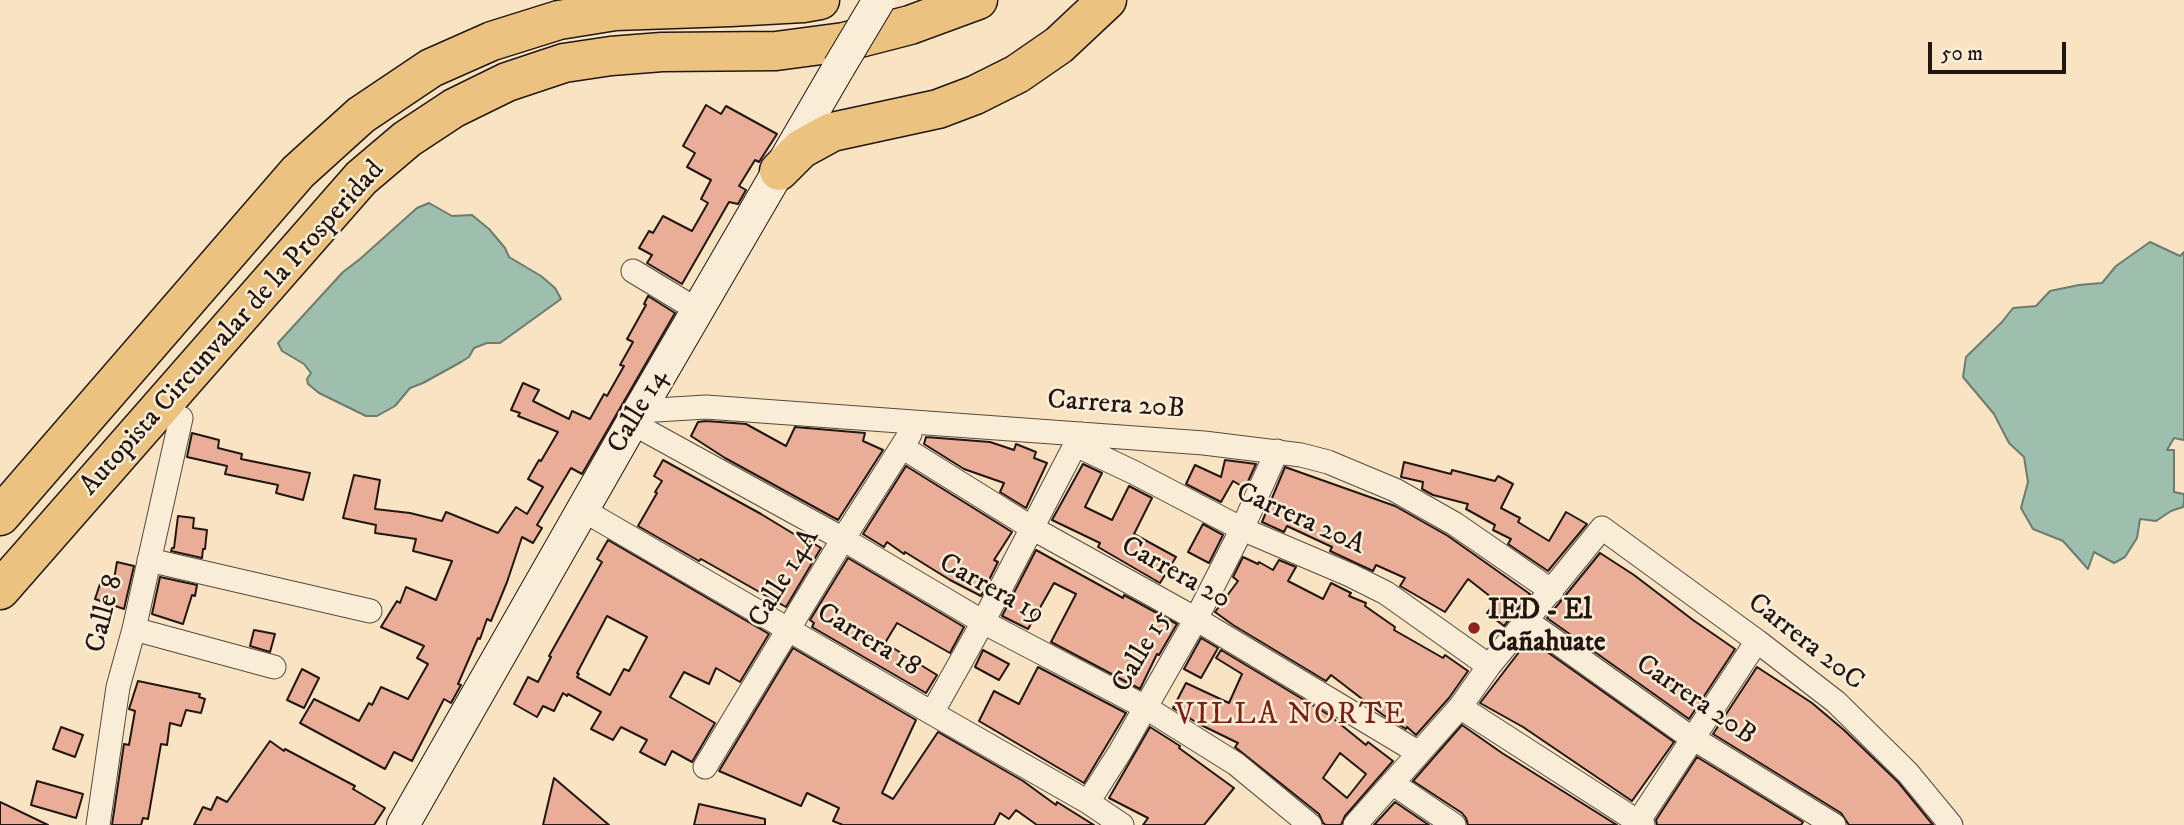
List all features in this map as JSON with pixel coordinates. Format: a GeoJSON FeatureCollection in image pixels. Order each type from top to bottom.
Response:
{"type":"FeatureCollection","features":[{"type":"Feature","properties":{"kind":"highway","name":"Autopista Circunvalar de la Prosperidad"},"geometry":{"type":"LineString","coordinates":[[0,516],[298,172],[361,115],[431,68],[492,41],[559,20],[615,11],[755,6],[820,0]]}},
{"type":"Feature","properties":{"kind":"highway","name":"Autopista Circunvalar de la Prosperidad"},"geometry":{"type":"LineString","coordinates":[[0,590],[361,178],[407,139],[454,108],[508,82],[564,64],[611,56],[662,52],[776,51],[844,42],[910,25],[978,0]]}},
{"type":"Feature","properties":{"kind":"highway"},"geometry":{"type":"LineString","coordinates":[[779,171],[801,149],[832,132],[938,109],[975,95],[1017,74],[1059,45],[1107,0]]}},
{"type":"Feature","properties":{"kind":"street","name":"Calle 14"},"geometry":{"type":"LineString","coordinates":[[403,825],[879,0]]}},
{"type":"Feature","properties":{"kind":"street"},"geometry":{"type":"LineString","coordinates":[[633,271],[698,311]]}},
{"type":"Feature","properties":{"kind":"street","name":"Carrera 20B"},"geometry":{"type":"LineString","coordinates":[[636,417],[706,407],[917,422],[1078,439],[1204,443],[1277,451],[1328,462],[1395,491],[1455,524],[1552,591]]}},
{"type":"Feature","properties":{"kind":"street","name":"Carrera 19"},"geometry":{"type":"LineString","coordinates":[[636,417],[984,622],[1145,707],[1236,764],[1310,825]]}},
{"type":"Feature","properties":{"kind":"street","name":"Calle 8"},"geometry":{"type":"LineString","coordinates":[[98,825],[118,687],[134,629],[181,418]]}},
{"type":"Feature","properties":{"kind":"street","name":"Calle 14A"},"geometry":{"type":"LineString","coordinates":[[705,767],[917,422]]}},
{"type":"Feature","properties":{"kind":"street"},"geometry":{"type":"LineString","coordinates":[[932,713],[984,622],[1078,439]]}},
{"type":"Feature","properties":{"kind":"street","name":"Carrera 20A"},"geometry":{"type":"LineString","coordinates":[[1078,439],[1135,473],[1242,529],[1386,593],[1489,666]]}},
{"type":"Feature","properties":{"kind":"street","name":"Carrera 20"},"geometry":{"type":"LineString","coordinates":[[902,447],[1032,528],[1196,619],[1419,753]]}},
{"type":"Feature","properties":{"kind":"street","name":"Calle 15"},"geometry":{"type":"LineString","coordinates":[[1087,802],[1120,752],[1196,619],[1242,529],[1277,451]]}},
{"type":"Feature","properties":{"kind":"street","name":"Carrera 18"},"geometry":{"type":"LineString","coordinates":[[583,510],[1087,802],[1122,825]]}},
{"type":"Feature","properties":{"kind":"street","name":"Carrera 20C"},"geometry":{"type":"LineString","coordinates":[[1552,591],[1602,528],[1757,640],[1836,702],[1908,773],[1951,825]]}},
{"type":"Feature","properties":{"kind":"street"},"geometry":{"type":"LineString","coordinates":[[149,561],[370,611]]}},
{"type":"Feature","properties":{"kind":"street"},"geometry":{"type":"LineString","coordinates":[[1354,825],[1460,708],[1489,666],[1552,591]]}},
{"type":"Feature","properties":{"kind":"street","name":"Carrera 20B"},"geometry":{"type":"LineString","coordinates":[[1527,621],[1692,738],[1834,825]]}},
{"type":"Feature","properties":{"kind":"street"},"geometry":{"type":"LineString","coordinates":[[134,629],[274,667]]}},
{"type":"Feature","properties":{"kind":"street"},"geometry":{"type":"LineString","coordinates":[[1460,708],[1639,824],[1757,640]]}},
{"type":"Feature","properties":{"kind":"street"},"geometry":{"type":"LineString","coordinates":[[1392,783],[1454,825]]}},
{"type":"Feature","properties":{"kind":"shaded area"},"geometry":{"type":"Polygon","coordinates":[[[429,203],[452,216],[472,215],[489,229],[509,257],[541,276],[555,288],[561,299],[500,343],[487,343],[474,348],[469,357],[461,362],[410,388],[395,406],[377,416],[366,416],[319,393],[308,384],[307,379],[311,373],[304,364],[282,351],[278,343],[343,272],[417,208],[429,203]]]}},
{"type":"Feature","properties":{"kind":"shaded area"},"geometry":{"type":"Polygon","coordinates":[[[2150,242],[2180,256],[2184,252],[2184,440],[2174,438],[2167,450],[2174,450],[2174,492],[2184,494],[2184,502],[2183,507],[2156,521],[2140,519],[2137,538],[2125,557],[2114,563],[2094,552],[2088,569],[2063,541],[2033,529],[2021,508],[2028,482],[2024,457],[2009,443],[1994,414],[1963,377],[1966,357],[2013,308],[2036,306],[2050,291],[2102,283],[2116,266],[2150,242]]]}},
{"type":"Feature","properties":{"kind":"building"},"geometry":{"type":"Polygon","coordinates":[[[706,105],[721,114],[726,106],[777,134],[759,162],[755,160],[739,186],[746,190],[738,204],[729,202],[682,284],[647,263],[652,255],[639,248],[649,231],[653,233],[663,216],[692,231],[708,203],[701,199],[711,180],[687,167],[695,153],[683,146],[706,105]]]}},
{"type":"Feature","properties":{"kind":"building"},"geometry":{"type":"Polygon","coordinates":[[[648,296],[675,313],[582,474],[571,468],[537,525],[542,528],[533,543],[522,537],[491,621],[487,619],[480,639],[478,638],[458,684],[461,685],[451,703],[444,699],[412,761],[394,752],[385,769],[300,723],[314,699],[359,721],[369,703],[372,705],[381,687],[408,699],[428,664],[417,658],[424,646],[381,627],[397,601],[400,603],[406,587],[436,600],[452,561],[413,551],[416,539],[375,533],[376,525],[343,518],[354,475],[380,480],[375,509],[410,513],[442,521],[446,512],[498,533],[516,507],[527,514],[543,487],[528,479],[558,432],[518,416],[520,413],[511,410],[523,383],[539,390],[533,401],[569,419],[572,411],[590,419],[624,366],[620,365],[633,342],[627,339],[646,305],[644,304],[648,296]]]}},
{"type":"Feature","properties":{"kind":"building"},"geometry":{"type":"Polygon","coordinates":[[[698,422],[746,424],[786,446],[795,427],[865,433],[863,441],[883,450],[838,520],[725,458],[691,436],[698,422]]]}},
{"type":"Feature","properties":{"kind":"building"},"geometry":{"type":"Polygon","coordinates":[[[192,433],[219,440],[218,448],[242,454],[241,459],[310,473],[303,500],[276,493],[278,485],[225,474],[227,466],[187,457],[192,433]]]}},
{"type":"Feature","properties":{"kind":"building"},"geometry":{"type":"Polygon","coordinates":[[[926,437],[990,442],[1014,450],[1016,444],[1036,452],[1034,458],[1047,463],[1026,508],[1000,492],[1004,483],[964,469],[924,444],[926,437]]]}},
{"type":"Feature","properties":{"kind":"building"},"geometry":{"type":"Polygon","coordinates":[[[663,460],[821,548],[786,607],[638,526],[662,481],[654,476],[663,460]]]}},
{"type":"Feature","properties":{"kind":"building"},"geometry":{"type":"Polygon","coordinates":[[[1225,460],[1256,464],[1245,488],[1233,481],[1221,502],[1186,484],[1195,465],[1221,477],[1225,460]]]}},
{"type":"Feature","properties":{"kind":"building"},"geometry":{"type":"Polygon","coordinates":[[[1404,462],[1451,474],[1452,470],[1495,481],[1498,476],[1513,484],[1501,508],[1520,518],[1518,522],[1549,541],[1566,512],[1587,524],[1548,571],[1508,544],[1511,539],[1493,530],[1495,525],[1466,509],[1468,504],[1433,495],[1422,489],[1423,482],[1401,477],[1404,462]]]}},
{"type":"Feature","properties":{"kind":"building"},"geometry":{"type":"Polygon","coordinates":[[[1083,464],[1102,473],[1085,507],[1112,520],[1129,486],[1152,498],[1134,534],[1176,557],[1160,583],[1098,547],[1100,543],[1052,520],[1083,464]]]}},
{"type":"Feature","properties":{"kind":"building"},"geometry":{"type":"Polygon","coordinates":[[[906,466],[1012,532],[994,560],[998,562],[981,596],[887,542],[884,547],[863,534],[906,466]]]}},
{"type":"Feature","properties":{"kind":"building"},"geometry":{"type":"Polygon","coordinates":[[[1285,467],[1395,506],[1448,536],[1530,594],[1504,626],[1487,613],[1496,601],[1468,579],[1445,612],[1400,586],[1405,578],[1376,565],[1373,571],[1330,551],[1332,547],[1287,526],[1284,532],[1262,522],[1285,467]]]}},
{"type":"Feature","properties":{"kind":"building"},"geometry":{"type":"Polygon","coordinates":[[[178,516],[194,518],[193,528],[207,530],[202,558],[171,551],[174,548],[178,516]]]}},
{"type":"Feature","properties":{"kind":"building"},"geometry":{"type":"Polygon","coordinates":[[[1203,524],[1223,535],[1209,563],[1188,552],[1203,524]]]}},
{"type":"Feature","properties":{"kind":"building"},"geometry":{"type":"Polygon","coordinates":[[[608,540],[769,634],[740,682],[716,668],[709,684],[684,672],[670,697],[715,723],[692,762],[672,751],[665,765],[640,752],[647,740],[621,727],[613,740],[591,729],[601,712],[568,694],[567,696],[563,693],[554,711],[543,706],[537,717],[514,704],[528,677],[538,682],[551,657],[549,656],[602,562],[597,559],[608,540]],[[607,616],[577,677],[610,695],[624,669],[629,671],[647,637],[607,616]]]}},
{"type":"Feature","properties":{"kind":"building"},"geometry":{"type":"Polygon","coordinates":[[[1036,550],[1177,624],[1159,655],[1157,654],[1140,689],[1051,642],[1076,594],[1054,583],[1028,629],[1002,616],[1036,550]]]}},
{"type":"Feature","properties":{"kind":"building"},"geometry":{"type":"Polygon","coordinates":[[[1600,553],[1735,649],[1689,719],[1547,618],[1600,553]]]}},
{"type":"Feature","properties":{"kind":"building"},"geometry":{"type":"Polygon","coordinates":[[[1243,557],[1273,570],[1279,560],[1296,567],[1288,581],[1323,599],[1331,583],[1351,593],[1349,596],[1366,603],[1365,606],[1395,627],[1394,630],[1443,658],[1445,655],[1468,671],[1449,698],[1416,735],[1407,727],[1406,729],[1383,715],[1331,675],[1326,681],[1215,612],[1238,581],[1233,577],[1243,557]]]}},
{"type":"Feature","properties":{"kind":"building"},"geometry":{"type":"Polygon","coordinates":[[[848,558],[964,627],[950,653],[897,623],[885,643],[937,675],[926,693],[812,627],[814,623],[810,620],[848,558]]]}},
{"type":"Feature","properties":{"kind":"building"},"geometry":{"type":"Polygon","coordinates":[[[117,562],[134,566],[124,609],[95,599],[101,581],[113,585],[117,562]]]}},
{"type":"Feature","properties":{"kind":"building"},"geometry":{"type":"Polygon","coordinates":[[[160,577],[197,585],[183,624],[152,614],[160,577]]]}},
{"type":"Feature","properties":{"kind":"building"},"geometry":{"type":"Polygon","coordinates":[[[254,630],[275,634],[270,652],[250,646],[254,630]]]}},
{"type":"Feature","properties":{"kind":"building"},"geometry":{"type":"Polygon","coordinates":[[[1201,638],[1218,648],[1201,678],[1184,669],[1201,638]]]}},
{"type":"Feature","properties":{"kind":"building"},"geometry":{"type":"Polygon","coordinates":[[[1529,639],[1674,742],[1632,801],[1523,727],[1480,703],[1529,639]]]}},
{"type":"Feature","properties":{"kind":"building"},"geometry":{"type":"Polygon","coordinates":[[[793,648],[916,720],[882,793],[893,799],[938,732],[1023,781],[1056,805],[1057,802],[1094,825],[1037,825],[1016,810],[1009,819],[1000,813],[994,825],[843,825],[833,821],[839,808],[807,793],[801,806],[719,771],[793,648]]]}},
{"type":"Feature","properties":{"kind":"building"},"geometry":{"type":"Polygon","coordinates":[[[983,650],[1009,664],[999,680],[975,667],[983,650]]]}},
{"type":"Feature","properties":{"kind":"building"},"geometry":{"type":"Polygon","coordinates":[[[1221,650],[1329,715],[1366,745],[1368,742],[1393,761],[1345,816],[1341,825],[1323,823],[1319,814],[1235,747],[1238,743],[1173,708],[1186,683],[1229,703],[1242,674],[1216,658],[1221,650]],[[1340,753],[1323,778],[1347,798],[1366,774],[1340,753]]]}},
{"type":"Feature","properties":{"kind":"building"},"geometry":{"type":"Polygon","coordinates":[[[1038,667],[1126,713],[1084,783],[979,721],[994,691],[1019,704],[1038,667]]]}},
{"type":"Feature","properties":{"kind":"building"},"geometry":{"type":"Polygon","coordinates":[[[1757,667],[1812,703],[1844,730],[1898,782],[1933,825],[1849,825],[1841,813],[1713,734],[1757,667]]]}},
{"type":"Feature","properties":{"kind":"building"},"geometry":{"type":"Polygon","coordinates":[[[302,669],[319,678],[304,708],[287,700],[302,669]]]}},
{"type":"Feature","properties":{"kind":"building"},"geometry":{"type":"Polygon","coordinates":[[[138,681],[200,694],[199,697],[205,699],[201,713],[186,710],[181,726],[170,723],[167,745],[161,744],[148,819],[143,818],[141,825],[112,825],[124,744],[129,745],[135,711],[129,709],[138,681]]]}},
{"type":"Feature","properties":{"kind":"building"},"geometry":{"type":"Polygon","coordinates":[[[1462,725],[1617,825],[1468,825],[1462,813],[1413,781],[1462,725]]]}},
{"type":"Feature","properties":{"kind":"building"},"geometry":{"type":"Polygon","coordinates":[[[61,727],[83,735],[75,757],[53,749],[61,727]]]}},
{"type":"Feature","properties":{"kind":"building"},"geometry":{"type":"Polygon","coordinates":[[[1150,727],[1180,746],[1179,748],[1234,788],[1204,825],[1143,825],[1148,818],[1109,798],[1150,727]]]}},
{"type":"Feature","properties":{"kind":"building"},"geometry":{"type":"Polygon","coordinates":[[[270,741],[284,751],[285,749],[355,786],[353,789],[385,808],[374,825],[194,825],[203,807],[211,810],[217,797],[227,802],[270,741]]]}},
{"type":"Feature","properties":{"kind":"building"},"geometry":{"type":"Polygon","coordinates":[[[1697,757],[1803,822],[1801,825],[1657,825],[1656,820],[1697,757]]]}},
{"type":"Feature","properties":{"kind":"building"},"geometry":{"type":"Polygon","coordinates":[[[554,778],[609,825],[543,825],[554,778]]]}},
{"type":"Feature","properties":{"kind":"building"},"geometry":{"type":"Polygon","coordinates":[[[37,781],[83,794],[76,818],[31,805],[37,781]]]}},
{"type":"Feature","properties":{"kind":"building"},"geometry":{"type":"Polygon","coordinates":[[[0,802],[48,825],[0,825],[0,802]]]}},
{"type":"Feature","properties":{"kind":"building"},"geometry":{"type":"Polygon","coordinates":[[[1395,802],[1429,825],[1374,825],[1395,802]]]}},
{"type":"Feature","properties":{"kind":"building"},"geometry":{"type":"Polygon","coordinates":[[[699,804],[765,819],[765,825],[694,825],[699,804]]]}},
{"type":"Feature","properties":{"kind":"place","name":"IED - El Cañahuate"},"geometry":{"type":"Point","coordinates":[1474,628]}},
{"type":"Feature","properties":{"kind":"district","name":"VILLA NORTE"},"geometry":{"type":"Point","coordinates":[1291,717]}}]}
